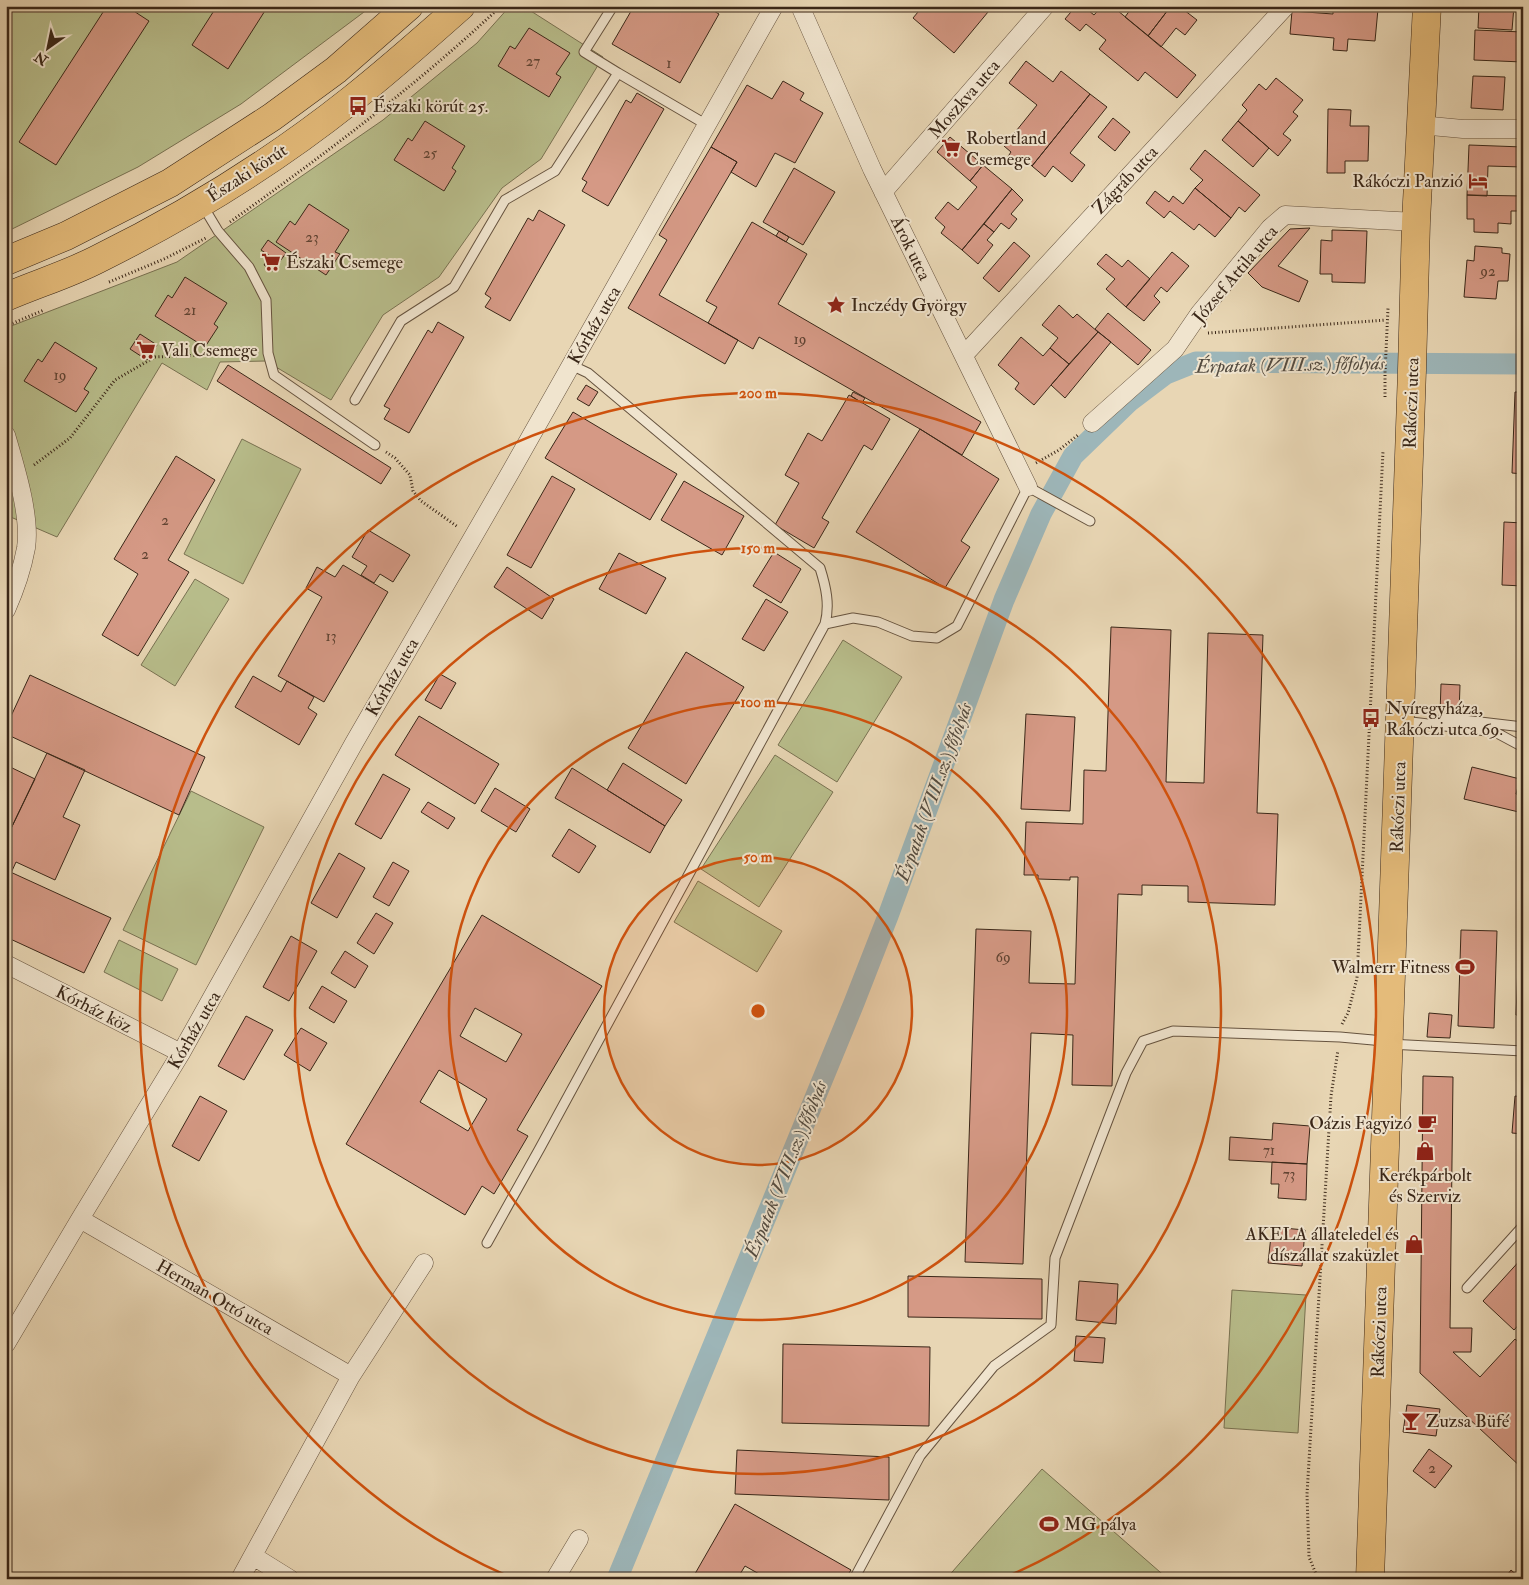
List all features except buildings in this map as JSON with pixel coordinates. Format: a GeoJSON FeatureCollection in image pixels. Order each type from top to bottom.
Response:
{"type":"FeatureCollection","features":[{"type":"Feature","properties":{"kind":"main road","name":"Északi körút"},"geometry":{"type":"LineString","coordinates":[[6,261],[66,236],[170,183],[306,93],[336,70],[409,6]]}},
{"type":"Feature","properties":{"kind":"main road","name":"Északi körút"},"geometry":{"type":"LineString","coordinates":[[6,296],[96,260],[201,204],[291,144],[351,100],[461,6]]}},
{"type":"Feature","properties":{"kind":"main road","name":"Rákóczi utca"},"geometry":{"type":"LineString","coordinates":[[1370,1579],[1390,1044],[1416,222],[1427,6]]}},
{"type":"Feature","properties":{"kind":"street","name":"Kórház utca"},"geometry":{"type":"LineString","coordinates":[[6,1344],[80,1218],[181,1053],[340,768],[572,364],[774,6]]}},
{"type":"Feature","properties":{"kind":"street","name":"Árok utca"},"geometry":{"type":"LineString","coordinates":[[800,6],[883,192],[1028,487]]}},
{"type":"Feature","properties":{"kind":"street","name":"Moszkva utca"},"geometry":{"type":"LineString","coordinates":[[883,192],[1045,6]]}},
{"type":"Feature","properties":{"kind":"street","name":"Zágráb utca"},"geometry":{"type":"LineString","coordinates":[[964,354],[1286,6]]}},
{"type":"Feature","properties":{"kind":"street"},"geometry":{"type":"LineString","coordinates":[[1420,125],[1463,129],[1523,129]]}},
{"type":"Feature","properties":{"kind":"street","name":"József Attila utca"},"geometry":{"type":"LineString","coordinates":[[1092,423],[1175,349],[1199,314],[1270,228],[1286,215],[1416,222]]}},
{"type":"Feature","properties":{"kind":"street"},"geometry":{"type":"LineString","coordinates":[[6,435],[26,516],[26,546],[18,583],[6,610]]}},
{"type":"Feature","properties":{"kind":"street","name":"Kórház köz"},"geometry":{"type":"LineString","coordinates":[[6,964],[181,1053]]}},
{"type":"Feature","properties":{"kind":"street","name":"Herman Ottó utca"},"geometry":{"type":"LineString","coordinates":[[80,1218],[351,1376]]}},
{"type":"Feature","properties":{"kind":"street"},"geometry":{"type":"LineString","coordinates":[[240,1579],[351,1376],[424,1263]]}},
{"type":"Feature","properties":{"kind":"street"},"geometry":{"type":"LineString","coordinates":[[555,1579],[579,1539]]}},
{"type":"Feature","properties":{"kind":"street"},"geometry":{"type":"LineString","coordinates":[[253,1556],[290,1579]]}},
{"type":"Feature","properties":{"kind":"lane"},"geometry":{"type":"LineString","coordinates":[[613,6],[584,52],[707,125]]}},
{"type":"Feature","properties":{"kind":"lane"},"geometry":{"type":"LineString","coordinates":[[355,400],[401,321],[454,287],[505,200],[556,171],[618,73]]}},
{"type":"Feature","properties":{"kind":"lane"},"geometry":{"type":"LineString","coordinates":[[201,204],[218,231],[249,267],[266,300],[268,352],[274,375],[374,445]]}},
{"type":"Feature","properties":{"kind":"lane"},"geometry":{"type":"LineString","coordinates":[[487,1242],[825,624],[828,614],[827,590],[820,568],[588,373],[572,364]]}},
{"type":"Feature","properties":{"kind":"lane"},"geometry":{"type":"LineString","coordinates":[[825,624],[853,618],[878,622],[912,636],[937,638],[957,626],[1028,487],[1090,521]]}},
{"type":"Feature","properties":{"kind":"lane"},"geometry":{"type":"LineString","coordinates":[[1430,724],[1446,718],[1523,727]]}},
{"type":"Feature","properties":{"kind":"lane"},"geometry":{"type":"LineString","coordinates":[[1400,721],[1496,732],[1523,746]]}},
{"type":"Feature","properties":{"kind":"lane"},"geometry":{"type":"LineString","coordinates":[[854,1579],[920,1456],[994,1366],[1051,1325],[1055,1258],[1126,1073],[1143,1040],[1174,1031],[1340,1036],[1390,1044],[1523,1051]]}},
{"type":"Feature","properties":{"kind":"lane"},"geometry":{"type":"LineString","coordinates":[[1467,1288],[1523,1226]]}},
{"type":"Feature","properties":{"kind":"path"},"geometry":{"type":"LineString","coordinates":[[1186,335],[1386,320]]}},
{"type":"Feature","properties":{"kind":"path"},"geometry":{"type":"LineString","coordinates":[[1385,398],[1386,341]]}},
{"type":"Feature","properties":{"kind":"path"},"geometry":{"type":"LineString","coordinates":[[17,478],[70,438],[115,380],[154,357],[268,352]]}},
{"type":"Feature","properties":{"kind":"path"},"geometry":{"type":"LineString","coordinates":[[1021,471],[1059,450],[1092,423]]}},
{"type":"Feature","properties":{"kind":"path"},"geometry":{"type":"LineString","coordinates":[[374,445],[395,458],[410,475],[413,491],[421,501],[473,536]]}},
{"type":"Feature","properties":{"kind":"path"},"geometry":{"type":"LineString","coordinates":[[1318,1579],[1309,1557],[1307,1494],[1331,1096],[1342,1023],[1348,1013],[1357,978],[1383,446]]}},
{"type":"Feature","properties":{"kind":"green space"},"geometry":{"type":"Polygon","coordinates":[[[6,6],[372,6],[241,104],[138,167],[6,232],[6,6]]]}},
{"type":"Feature","properties":{"kind":"green space"},"geometry":{"type":"Polygon","coordinates":[[[510,6],[523,6],[603,57],[541,159],[502,188],[439,277],[383,315],[331,400],[266,361],[220,362],[207,390],[162,363],[57,537],[6,515],[6,328],[177,262],[383,120],[477,43],[510,6]]]}},
{"type":"Feature","properties":{"kind":"green space"},"geometry":{"type":"Polygon","coordinates":[[[242,439],[301,469],[243,584],[184,554],[242,439]]]}},
{"type":"Feature","properties":{"kind":"green space"},"geometry":{"type":"Polygon","coordinates":[[[195,579],[229,599],[175,686],[141,665],[195,579]]]}},
{"type":"Feature","properties":{"kind":"green space"},"geometry":{"type":"Polygon","coordinates":[[[843,640],[902,677],[837,782],[778,745],[843,640]]]}},
{"type":"Feature","properties":{"kind":"green space"},"geometry":{"type":"Polygon","coordinates":[[[775,755],[833,792],[759,907],[701,869],[775,755]]]}},
{"type":"Feature","properties":{"kind":"green space"},"geometry":{"type":"Polygon","coordinates":[[[191,791],[264,827],[196,965],[123,930],[191,791]]]}},
{"type":"Feature","properties":{"kind":"green space"},"geometry":{"type":"Polygon","coordinates":[[[698,881],[782,931],[757,972],[674,922],[698,881]]]}},
{"type":"Feature","properties":{"kind":"green space"},"geometry":{"type":"Polygon","coordinates":[[[119,940],[178,969],[162,1001],[104,972],[119,940]]]}},
{"type":"Feature","properties":{"kind":"green space"},"geometry":{"type":"Polygon","coordinates":[[[1232,1290],[1306,1295],[1298,1433],[1224,1428],[1232,1290]]]}},
{"type":"Feature","properties":{"kind":"green space","name":"MG pálya"},"geometry":{"type":"Polygon","coordinates":[[[1042,1469],[1168,1579],[946,1579],[1042,1469]]]}},
{"type":"Feature","properties":{"kind":"waterway","name":"Érpatak (VIII.sz.) főfolyás"},"geometry":{"type":"LineString","coordinates":[[617,1579],[854,1003],[888,916],[1004,600],[1041,514],[1073,456],[1129,402],[1166,374],[1196,362],[1523,364]]}},
{"type":"Feature","properties":{"kind":"place","name":"Északi körút 25."},"geometry":{"type":"Point","coordinates":[358,106]}},
{"type":"Feature","properties":{"kind":"place","name":"Robertland Csemege"},"geometry":{"type":"Point","coordinates":[951,148]}},
{"type":"Feature","properties":{"kind":"place","name":"Rákóczi Panzió"},"geometry":{"type":"Point","coordinates":[1478,181]}},
{"type":"Feature","properties":{"kind":"place","name":"Északi Csemege"},"geometry":{"type":"Point","coordinates":[271,262]}},
{"type":"Feature","properties":{"kind":"place","name":"Inczédy György"},"geometry":{"type":"Point","coordinates":[836,305]}},
{"type":"Feature","properties":{"kind":"place","name":"Vali Csemege"},"geometry":{"type":"Point","coordinates":[146,350]}},
{"type":"Feature","properties":{"kind":"place","name":"Nyíregyháza, Rákóczi utca 69."},"geometry":{"type":"Point","coordinates":[1371,718]}},
{"type":"Feature","properties":{"kind":"place","name":"Walmerr Fitness"},"geometry":{"type":"Point","coordinates":[1465,967]}},
{"type":"Feature","properties":{"kind":"place","name":"Oázis Fagyizó"},"geometry":{"type":"Point","coordinates":[1427,1123]}},
{"type":"Feature","properties":{"kind":"place","name":"Kerékpárbolt és Szerviz"},"geometry":{"type":"Point","coordinates":[1425,1151]}},
{"type":"Feature","properties":{"kind":"place","name":"AKELA állateledel és díszállat szaküzlet"},"geometry":{"type":"Point","coordinates":[1414,1244]}},
{"type":"Feature","properties":{"kind":"place","name":"Zuzsa Büfé"},"geometry":{"type":"Point","coordinates":[1411,1421]}},
{"type":"Feature","properties":{"kind":"place","name":"MG pálya"},"geometry":{"type":"Point","coordinates":[1049,1524]}}]}
